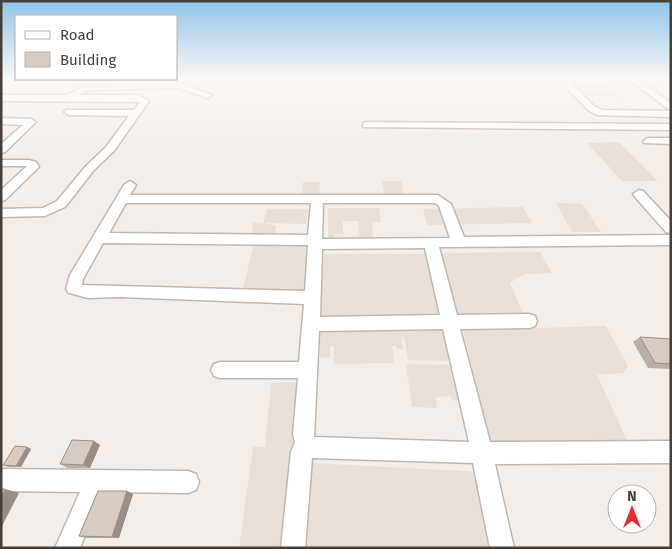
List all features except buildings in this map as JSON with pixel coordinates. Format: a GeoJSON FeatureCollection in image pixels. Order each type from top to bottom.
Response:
{"type":"FeatureCollection","features":[{"type":"Feature","properties":{"kind":"street"},"geometry":{"type":"LineString","coordinates":[[1,213],[45,212],[61,204],[90,168],[110,149],[141,105]]}},
{"type":"Feature","properties":{"kind":"street"},"geometry":{"type":"LineString","coordinates":[[588,105],[600,113],[671,114]]}},
{"type":"Feature","properties":{"kind":"street"},"geometry":{"type":"LineString","coordinates":[[69,112],[136,113]]}},
{"type":"Feature","properties":{"kind":"street"},"geometry":{"type":"LineString","coordinates":[[610,114],[623,127]]}},
{"type":"Feature","properties":{"kind":"street"},"geometry":{"type":"LineString","coordinates":[[1,121],[31,122],[1,150]]}},
{"type":"Feature","properties":{"kind":"street"},"geometry":{"type":"LineString","coordinates":[[366,125],[671,127]]}},
{"type":"Feature","properties":{"kind":"street"},"geometry":{"type":"LineString","coordinates":[[648,141],[671,141]]}},
{"type":"Feature","properties":{"kind":"street"},"geometry":{"type":"LineString","coordinates":[[1,162],[29,163],[33,167],[1,197]]}},
{"type":"Feature","properties":{"kind":"street"},"geometry":{"type":"LineString","coordinates":[[130,185],[75,279],[74,289],[78,291],[312,298]]}},
{"type":"Feature","properties":{"kind":"street"},"geometry":{"type":"LineString","coordinates":[[639,194],[671,229]]}},
{"type":"Feature","properties":{"kind":"street"},"geometry":{"type":"LineString","coordinates":[[122,199],[441,200],[445,204],[460,243]]}},
{"type":"Feature","properties":{"kind":"street"},"geometry":{"type":"LineString","coordinates":[[293,548],[302,452],[305,443],[317,200]]}},
{"type":"Feature","properties":{"kind":"street"},"geometry":{"type":"LineString","coordinates":[[100,238],[431,243],[671,240]]}},
{"type":"Feature","properties":{"kind":"street"},"geometry":{"type":"LineString","coordinates":[[431,243],[482,453],[502,548]]}},
{"type":"Feature","properties":{"kind":"street"},"geometry":{"type":"LineString","coordinates":[[312,324],[529,321]]}},
{"type":"Feature","properties":{"kind":"street"},"geometry":{"type":"LineString","coordinates":[[220,370],[308,370]]}},
{"type":"Feature","properties":{"kind":"street"},"geometry":{"type":"LineString","coordinates":[[305,443],[315,448],[482,453],[671,452]]}},
{"type":"Feature","properties":{"kind":"street"},"geometry":{"type":"LineString","coordinates":[[1,480],[188,482]]}},
{"type":"Feature","properties":{"kind":"street"},"geometry":{"type":"LineString","coordinates":[[67,548],[96,482]]}},
{"type":"Feature","properties":{"kind":"shaded area"},"geometry":{"type":"Polygon","coordinates":[[[619,142],[658,181],[622,181],[587,143],[619,142]]]}},
{"type":"Feature","properties":{"kind":"shaded area"},"geometry":{"type":"Polygon","coordinates":[[[382,181],[401,181],[404,198],[385,198],[382,181]]]}},
{"type":"Feature","properties":{"kind":"shaded area"},"geometry":{"type":"Polygon","coordinates":[[[303,182],[320,182],[319,197],[302,197],[303,182]]]}},
{"type":"Feature","properties":{"kind":"shaded area"},"geometry":{"type":"Polygon","coordinates":[[[556,203],[582,204],[601,232],[572,232],[556,203]]]}},
{"type":"Feature","properties":{"kind":"shaded area"},"geometry":{"type":"Polygon","coordinates":[[[523,207],[532,223],[427,225],[423,209],[523,207]]]}},
{"type":"Feature","properties":{"kind":"shaded area"},"geometry":{"type":"Polygon","coordinates":[[[328,208],[379,208],[381,222],[372,222],[373,239],[360,239],[358,221],[343,221],[343,234],[334,234],[334,240],[328,240],[328,208]]]}},
{"type":"Feature","properties":{"kind":"shaded area"},"geometry":{"type":"Polygon","coordinates":[[[267,209],[308,209],[306,224],[265,223],[276,226],[275,236],[252,237],[253,222],[263,224],[267,209]]]}},
{"type":"Feature","properties":{"kind":"shaded area"},"geometry":{"type":"Polygon","coordinates":[[[254,243],[311,244],[307,294],[242,293],[254,243]]]}},
{"type":"Feature","properties":{"kind":"shaded area"},"geometry":{"type":"Polygon","coordinates":[[[540,252],[552,273],[524,274],[510,283],[526,320],[457,322],[438,253],[540,252]]]}},
{"type":"Feature","properties":{"kind":"shaded area"},"geometry":{"type":"Polygon","coordinates":[[[322,254],[431,254],[447,322],[321,322],[322,254]]]}},
{"type":"Feature","properties":{"kind":"shaded area"},"geometry":{"type":"Polygon","coordinates":[[[606,326],[628,366],[623,373],[597,375],[632,451],[492,451],[463,330],[606,326]]]}},
{"type":"Feature","properties":{"kind":"shaded area"},"geometry":{"type":"Polygon","coordinates":[[[448,329],[457,361],[408,360],[404,337],[401,337],[403,349],[397,349],[396,346],[392,346],[394,363],[334,364],[334,346],[330,346],[330,358],[320,357],[320,331],[448,329]]]}},
{"type":"Feature","properties":{"kind":"shaded area"},"geometry":{"type":"Polygon","coordinates":[[[406,364],[457,365],[466,401],[452,400],[450,396],[436,397],[437,408],[412,407],[406,364]]]}},
{"type":"Feature","properties":{"kind":"shaded area"},"geometry":{"type":"Polygon","coordinates":[[[303,382],[296,548],[239,548],[253,447],[265,447],[271,383],[303,382]]]}},
{"type":"Feature","properties":{"kind":"shaded area"},"geometry":{"type":"Polygon","coordinates":[[[312,463],[480,472],[496,548],[306,548],[312,463]]]}}]}
